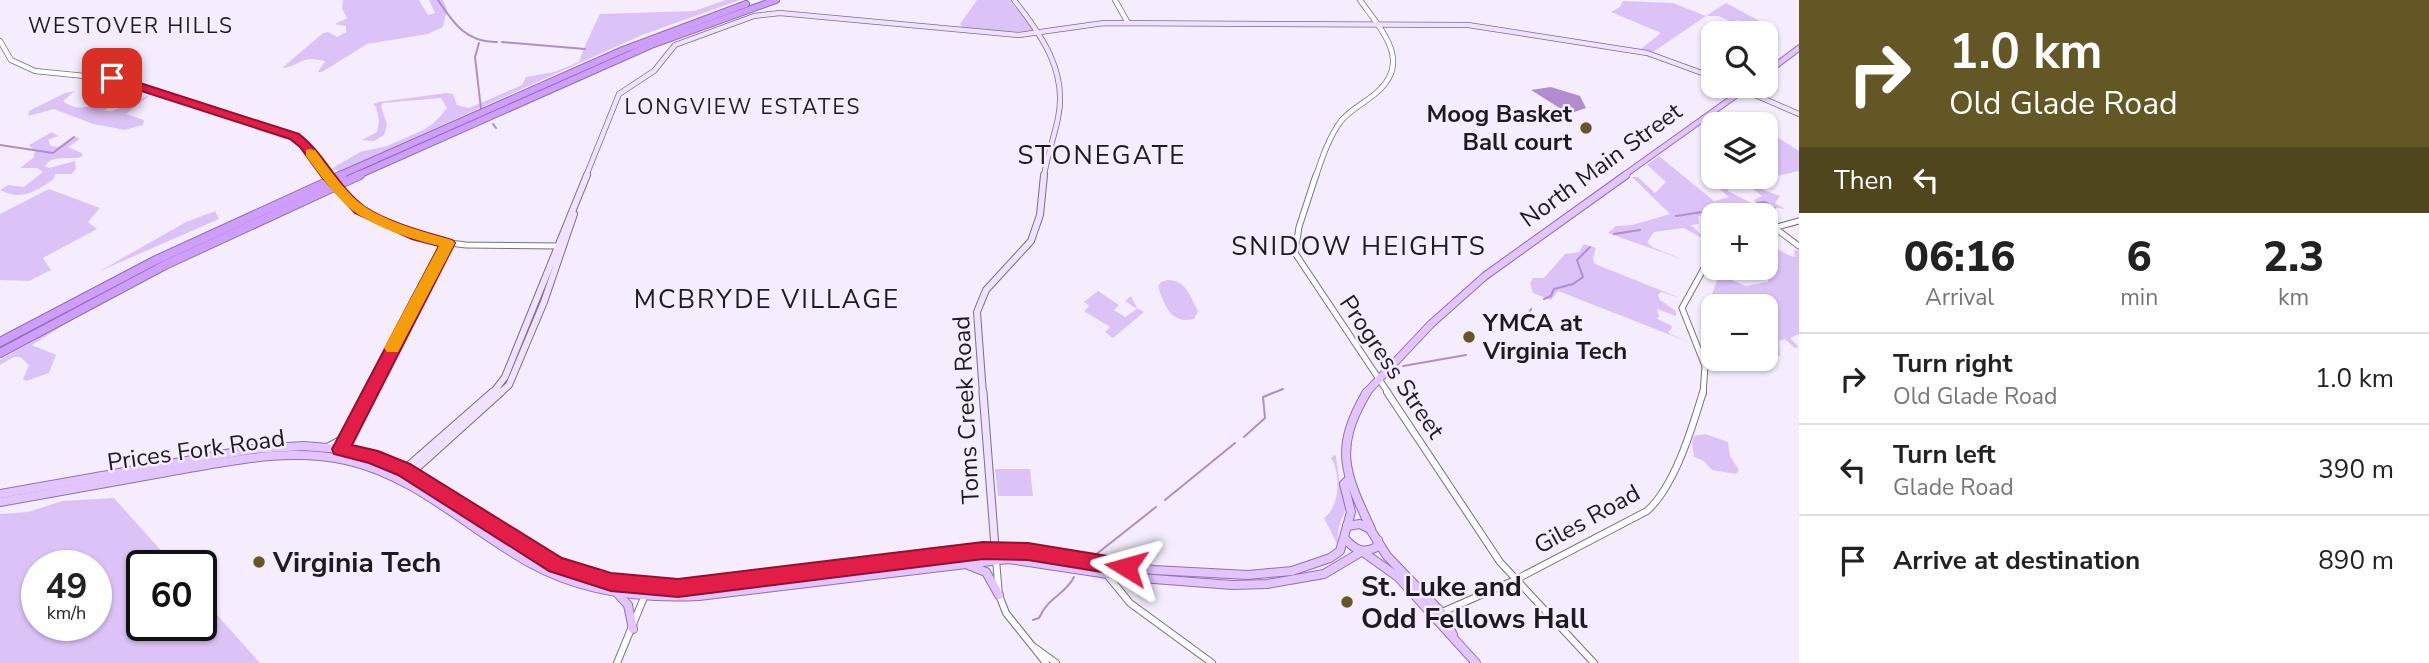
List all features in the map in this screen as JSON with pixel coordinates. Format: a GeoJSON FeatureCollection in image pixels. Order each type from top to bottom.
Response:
{"type":"FeatureCollection","features":[{"type":"Feature","properties":{"kind":"highway"},"geometry":{"type":"LineString","coordinates":[[0,342],[115,280],[236,221],[636,45],[758,0]]}},
{"type":"Feature","properties":{"kind":"highway"},"geometry":{"type":"LineString","coordinates":[[0,353],[132,280],[261,218],[640,50],[776,0]]}},
{"type":"Feature","properties":{"kind":"main road","name":"Toms Creek Road"},"geometry":{"type":"LineString","coordinates":[[995,555],[977,313],[988,286],[1027,247],[1037,227],[1045,164],[1061,102],[1057,70],[1040,33],[1014,0]]}},
{"type":"Feature","properties":{"kind":"main road"},"geometry":{"type":"LineString","coordinates":[[399,479],[503,382],[561,246],[617,97],[626,87],[657,68],[670,48],[750,17],[772,13],[947,30],[1040,33],[1083,24],[1447,23],[1513,30],[1647,52],[1701,72]]}},
{"type":"Feature","properties":{"kind":"main road"},"geometry":{"type":"LineString","coordinates":[[1778,64],[1799,48]]}},
{"type":"Feature","properties":{"kind":"main road","name":"North Main Street"},"geometry":{"type":"LineString","coordinates":[[1371,529],[1348,480],[1345,454],[1349,425],[1358,405],[1378,381],[1437,318],[1485,276],[1732,98]]}},
{"type":"Feature","properties":{"kind":"main road"},"geometry":{"type":"LineString","coordinates":[[1766,98],[1799,114]]}},
{"type":"Feature","properties":{"kind":"main road","name":"Prices Fork Road"},"geometry":{"type":"LineString","coordinates":[[0,495],[243,451],[285,446],[324,447],[372,456],[407,472],[556,565],[647,591],[699,596],[957,564],[995,555],[1133,578],[1207,583],[1232,580]]}},
{"type":"Feature","properties":{"kind":"main road","name":"Prices Fork Road"},"geometry":{"type":"LineString","coordinates":[[0,502],[247,458],[296,454],[335,457],[367,465],[399,479],[535,566],[567,580],[614,592],[702,586],[1028,551],[1145,569],[1277,583],[1315,576],[1337,568],[1362,552]]}},
{"type":"Feature","properties":{"kind":"main road","name":"North Main Street"},"geometry":{"type":"LineString","coordinates":[[1345,530],[1351,508],[1344,484],[1348,480]]}},
{"type":"Feature","properties":{"kind":"main road"},"geometry":{"type":"LineString","coordinates":[[1232,580],[1300,569],[1331,558],[1340,551],[1345,530],[1356,523],[1371,529],[1388,557],[1452,627],[1453,635]]}},
{"type":"Feature","properties":{"kind":"main road"},"geometry":{"type":"LineString","coordinates":[[1345,530],[1348,544],[1389,567],[1476,663]]}},
{"type":"Feature","properties":{"kind":"main road"},"geometry":{"type":"LineString","coordinates":[[1362,552],[1374,550],[1378,539]]}},
{"type":"Feature","properties":{"kind":"main road"},"geometry":{"type":"LineString","coordinates":[[957,564],[981,569],[999,595]]}},
{"type":"Feature","properties":{"kind":"main road"},"geometry":{"type":"LineString","coordinates":[[614,592],[628,605],[633,629]]}},
{"type":"Feature","properties":{"kind":"main road"},"geometry":{"type":"LineString","coordinates":[[1424,604],[1440,613]]}},
{"type":"Feature","properties":{"kind":"street"},"geometry":{"type":"LineString","coordinates":[[1115,0],[1128,23]]}},
{"type":"Feature","properties":{"kind":"street","name":"Progress Street"},"geometry":{"type":"LineString","coordinates":[[1360,0],[1394,56],[1392,74],[1382,88],[1349,112],[1335,130],[1296,235],[1297,257],[1479,533],[1515,580],[1594,663]]}},
{"type":"Feature","properties":{"kind":"street"},"geometry":{"type":"LineString","coordinates":[[0,41],[11,60],[35,71],[54,75],[112,78],[287,133],[304,144],[357,208],[418,236],[447,243],[561,246]]}},
{"type":"Feature","properties":{"kind":"street"},"geometry":{"type":"LineString","coordinates":[[1778,227],[1799,221]]}},
{"type":"Feature","properties":{"kind":"street"},"geometry":{"type":"LineString","coordinates":[[1778,230],[1799,246]]}},
{"type":"Feature","properties":{"kind":"street"},"geometry":{"type":"LineString","coordinates":[[335,457],[447,243]]}},
{"type":"Feature","properties":{"kind":"street","name":"Giles Road"},"geometry":{"type":"LineString","coordinates":[[1440,613],[1515,580],[1647,511],[1661,498],[1703,397],[1705,366],[1682,308],[1701,278]]}},
{"type":"Feature","properties":{"kind":"street"},"geometry":{"type":"LineString","coordinates":[[324,447],[336,444],[347,436]]}},
{"type":"Feature","properties":{"kind":"street"},"geometry":{"type":"LineString","coordinates":[[995,555],[999,595],[1006,613],[1034,647],[1056,663]]}},
{"type":"Feature","properties":{"kind":"street"},"geometry":{"type":"LineString","coordinates":[[1099,573],[1111,578],[1130,603],[1212,663]]}},
{"type":"Feature","properties":{"kind":"street"},"geometry":{"type":"LineString","coordinates":[[1118,585],[1133,578]]}},
{"type":"Feature","properties":{"kind":"street"},"geometry":{"type":"LineString","coordinates":[[617,663],[647,591]]}},
{"type":"Feature","properties":{"kind":"street"},"geometry":{"type":"LineString","coordinates":[[1034,647],[1035,653],[1046,663]]}},
{"type":"Feature","properties":{"kind":"shaded area"},"geometry":{"type":"Polygon","coordinates":[[[343,0],[419,0],[428,15],[435,13],[429,0],[443,0],[447,9],[443,27],[428,34],[367,44],[322,72],[318,72],[325,61],[309,59],[282,68],[323,33],[328,32],[337,37],[346,32],[346,26],[335,24],[347,18],[342,9],[343,0]]]}},
{"type":"Feature","properties":{"kind":"shaded area"},"geometry":{"type":"Polygon","coordinates":[[[726,0],[740,0],[642,35],[340,171],[331,169],[360,152],[387,146],[423,130],[434,123],[447,108],[441,98],[383,103],[381,106],[387,125],[384,135],[374,141],[362,140],[377,132],[379,120],[373,104],[446,93],[453,94],[457,105],[469,108],[522,85],[526,77],[554,72],[579,62],[600,14],[694,11],[726,0]]]}},
{"type":"Feature","properties":{"kind":"shaded area"},"geometry":{"type":"Polygon","coordinates":[[[977,0],[1010,0],[1033,30],[963,30],[960,24],[977,0]]]}},
{"type":"Feature","properties":{"kind":"shaded area"},"geometry":{"type":"Polygon","coordinates":[[[1623,1],[1673,3],[1706,16],[1653,52],[1641,49],[1661,33],[1611,12],[1620,7],[1623,1]]]}},
{"type":"Feature","properties":{"kind":"shaded area"},"geometry":{"type":"Polygon","coordinates":[[[1726,3],[1760,21],[1730,21],[1718,16],[1706,16],[1726,3]]]}},
{"type":"Feature","properties":{"kind":"shaded area"},"geometry":{"type":"Polygon","coordinates":[[[1551,87],[1580,96],[1586,108],[1569,114],[1531,90],[1551,87]]]}},
{"type":"Feature","properties":{"kind":"shaded area"},"geometry":{"type":"Polygon","coordinates":[[[134,88],[104,111],[112,111],[150,95],[126,114],[144,120],[143,125],[124,130],[93,124],[54,109],[28,116],[29,111],[65,93],[75,91],[63,101],[81,108],[134,88]]]}},
{"type":"Feature","properties":{"kind":"shaded area"},"geometry":{"type":"Polygon","coordinates":[[[52,132],[58,136],[48,140],[51,146],[58,147],[74,136],[80,139],[68,147],[83,156],[53,160],[45,166],[49,168],[75,161],[76,169],[72,174],[55,174],[54,179],[28,194],[15,195],[0,190],[8,185],[24,187],[43,172],[37,168],[20,168],[33,158],[35,152],[29,145],[52,132]]]}},
{"type":"Feature","properties":{"kind":"shaded area"},"geometry":{"type":"Polygon","coordinates":[[[1778,138],[1799,151],[1799,171],[1778,176],[1778,138]]]}},
{"type":"Feature","properties":{"kind":"shaded area"},"geometry":{"type":"Polygon","coordinates":[[[1659,156],[1714,201],[1729,197],[1720,189],[1728,189],[1751,203],[1701,203],[1699,224],[1691,225],[1701,238],[1684,228],[1654,232],[1647,242],[1652,247],[1684,260],[1608,233],[1616,226],[1632,225],[1670,214],[1632,177],[1638,177],[1655,193],[1666,182],[1647,165],[1659,156]]]}},
{"type":"Feature","properties":{"kind":"shaded area"},"geometry":{"type":"Polygon","coordinates":[[[49,189],[100,208],[88,222],[97,229],[43,258],[51,270],[29,281],[0,280],[0,214],[49,189]]]}},
{"type":"Feature","properties":{"kind":"shaded area"},"geometry":{"type":"Polygon","coordinates":[[[1753,189],[1763,189],[1780,196],[1775,203],[1757,203],[1754,200],[1762,196],[1753,189]]]}},
{"type":"Feature","properties":{"kind":"shaded area"},"geometry":{"type":"Polygon","coordinates":[[[215,211],[219,219],[100,271],[186,222],[215,211]]]}},
{"type":"Feature","properties":{"kind":"shaded area"},"geometry":{"type":"Polygon","coordinates":[[[1584,244],[1596,248],[1593,259],[1595,264],[1680,298],[1661,292],[1658,295],[1660,300],[1676,311],[1676,316],[1657,309],[1659,317],[1656,318],[1672,326],[1668,331],[1670,334],[1691,343],[1558,291],[1551,300],[1533,293],[1530,283],[1533,278],[1544,278],[1565,254],[1579,252],[1584,244]]]}},
{"type":"Feature","properties":{"kind":"shaded area"},"geometry":{"type":"Polygon","coordinates":[[[1778,250],[1795,257],[1794,250],[1799,251],[1799,334],[1790,338],[1799,347],[1795,348],[1785,339],[1779,341],[1780,356],[1778,356],[1778,294],[1712,294],[1717,280],[1731,280],[1746,286],[1778,280],[1778,250]]]}},
{"type":"Feature","properties":{"kind":"shaded area"},"geometry":{"type":"Polygon","coordinates":[[[1167,280],[1179,283],[1187,290],[1198,311],[1194,319],[1180,319],[1170,312],[1158,286],[1167,280]]]}},
{"type":"Feature","properties":{"kind":"shaded area"},"geometry":{"type":"Polygon","coordinates":[[[1098,291],[1119,305],[1114,310],[1125,317],[1137,309],[1125,301],[1131,296],[1137,308],[1144,312],[1113,338],[1105,332],[1110,327],[1084,311],[1089,306],[1084,302],[1098,291]]]}},
{"type":"Feature","properties":{"kind":"shaded area"},"geometry":{"type":"Polygon","coordinates":[[[83,313],[32,345],[56,355],[49,373],[26,381],[23,379],[29,365],[20,357],[14,357],[0,365],[0,360],[83,313]]]}},
{"type":"Feature","properties":{"kind":"shaded area"},"geometry":{"type":"Polygon","coordinates":[[[1705,434],[1728,442],[1730,456],[1739,470],[1736,474],[1712,470],[1704,461],[1694,457],[1694,436],[1705,434]]]}},
{"type":"Feature","properties":{"kind":"shaded area"},"geometry":{"type":"Polygon","coordinates":[[[1334,455],[1346,508],[1339,526],[1337,544],[1324,518],[1336,498],[1336,473],[1331,458],[1334,455]]]}},
{"type":"Feature","properties":{"kind":"shaded area"},"geometry":{"type":"Polygon","coordinates":[[[995,469],[1030,469],[1033,496],[998,496],[995,469]]]}},
{"type":"Feature","properties":{"kind":"shaded area"},"geometry":{"type":"Polygon","coordinates":[[[114,498],[161,550],[126,550],[126,641],[217,641],[217,615],[260,663],[0,663],[0,514],[28,512],[62,501],[114,498]]]}},
{"type":"Feature","properties":{"kind":"waterway"},"geometry":{"type":"LineString","coordinates":[[438,0],[455,24],[469,35],[497,42]]}},
{"type":"Feature","properties":{"kind":"waterway"},"geometry":{"type":"LineString","coordinates":[[502,42],[585,49]]}},
{"type":"Feature","properties":{"kind":"waterway"},"geometry":{"type":"LineString","coordinates":[[479,43],[475,57],[481,109]]}},
{"type":"Feature","properties":{"kind":"waterway"},"geometry":{"type":"LineString","coordinates":[[493,124],[496,128]]}},
{"type":"Feature","properties":{"kind":"waterway"},"geometry":{"type":"LineString","coordinates":[[0,145],[53,153],[74,137]]}},
{"type":"Feature","properties":{"kind":"waterway"},"geometry":{"type":"LineString","coordinates":[[1757,203],[1767,203]]}},
{"type":"Feature","properties":{"kind":"waterway"},"geometry":{"type":"LineString","coordinates":[[1676,216],[1701,212]]}},
{"type":"Feature","properties":{"kind":"waterway"},"geometry":{"type":"LineString","coordinates":[[1614,234],[1640,230]]}},
{"type":"Feature","properties":{"kind":"waterway"},"geometry":{"type":"LineString","coordinates":[[1544,299],[1551,296],[1554,289],[1573,284],[1583,277],[1577,260],[1590,247]]}},
{"type":"Feature","properties":{"kind":"waterway"},"geometry":{"type":"LineString","coordinates":[[1510,329],[1514,328],[1519,317],[1528,315],[1531,309]]}},
{"type":"Feature","properties":{"kind":"waterway"},"geometry":{"type":"LineString","coordinates":[[1403,366],[1466,355]]}},
{"type":"Feature","properties":{"kind":"waterway"},"geometry":{"type":"LineString","coordinates":[[1244,437],[1265,418],[1263,397],[1283,389]]}},
{"type":"Feature","properties":{"kind":"waterway"},"geometry":{"type":"LineString","coordinates":[[1165,500],[1235,443]]}},
{"type":"Feature","properties":{"kind":"waterway"},"geometry":{"type":"LineString","coordinates":[[1094,556],[1156,507]]}},
{"type":"Feature","properties":{"kind":"waterway"},"geometry":{"type":"LineString","coordinates":[[1033,620],[1039,618],[1047,605],[1074,577]]}},
{"type":"Feature","properties":{"kind":"slow traffic"},"geometry":{"type":"LineString","coordinates":[[310,153],[348,200],[360,210],[418,236],[447,243],[392,348]]}},
{"type":"Feature","properties":{"kind":"place","name":"Moog Basket Ball court"},"geometry":{"type":"Point","coordinates":[1586,128]}},
{"type":"Feature","properties":{"kind":"place","name":"YMCA at Virginia Tech"},"geometry":{"type":"Point","coordinates":[1469,337]}},
{"type":"Feature","properties":{"kind":"place","name":"Virginia Tech"},"geometry":{"type":"Point","coordinates":[259,562]}},
{"type":"Feature","properties":{"kind":"place","name":"St. Luke and Odd Fellows Hall"},"geometry":{"type":"Point","coordinates":[1347,602]}},
{"type":"Feature","properties":{"kind":"district","name":"WESTOVER HILLS"},"geometry":{"type":"Point","coordinates":[131,26]}},
{"type":"Feature","properties":{"kind":"district","name":"LONGVIEW ESTATES"},"geometry":{"type":"Point","coordinates":[743,107]}},
{"type":"Feature","properties":{"kind":"district","name":"STONEGATE"},"geometry":{"type":"Point","coordinates":[1102,155]}},
{"type":"Feature","properties":{"kind":"district","name":"SNIDOW HEIGHTS"},"geometry":{"type":"Point","coordinates":[1359,246]}},
{"type":"Feature","properties":{"kind":"district","name":"MCBRYDE VILLAGE"},"geometry":{"type":"Point","coordinates":[767,299]}},
{"type":"Feature","properties":{"kind":"route"},"geometry":{"type":"LineString","coordinates":[[112,78],[287,133],[304,144],[348,200],[360,210],[418,236],[447,243],[340,449],[372,456],[404,470],[556,565],[611,582],[678,588],[983,551],[1028,551],[1126,567]]}}]}
